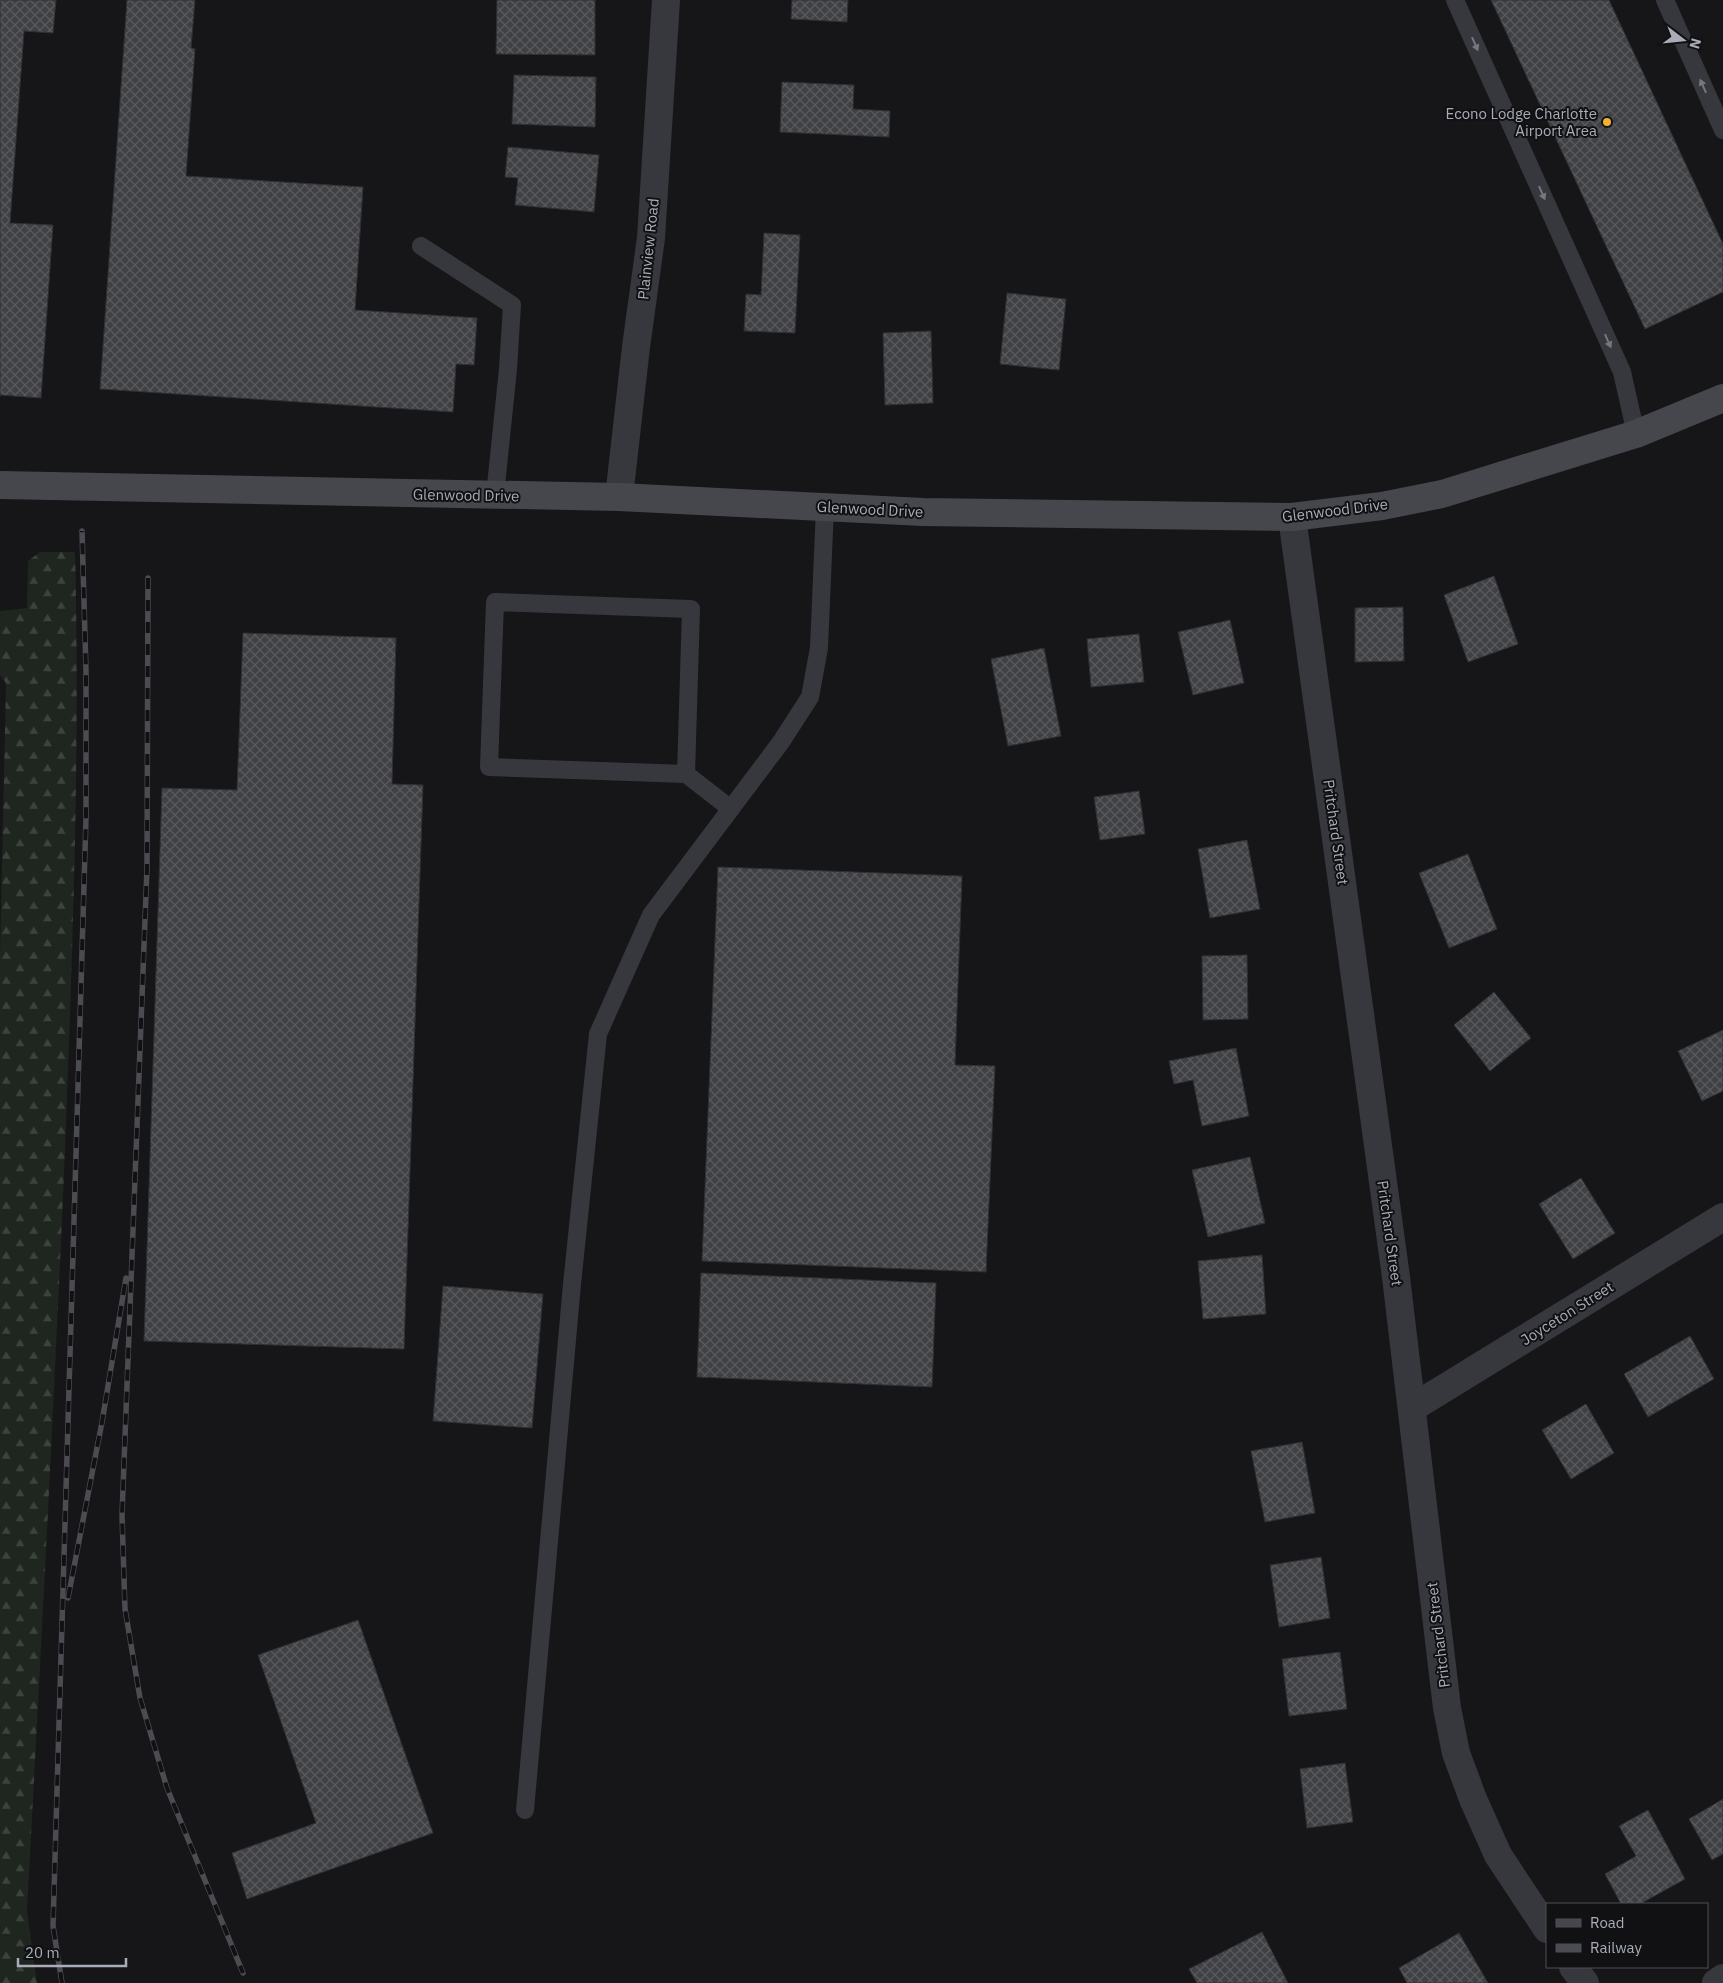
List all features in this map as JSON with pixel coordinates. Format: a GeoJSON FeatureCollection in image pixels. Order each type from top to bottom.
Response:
{"type":"FeatureCollection","features":[{"type":"Feature","properties":{"kind":"street","name":"Plainview Road"},"geometry":{"type":"LineString","coordinates":[[619,497],[636,347],[651,238],[666,0]]}},
{"type":"Feature","properties":{"kind":"street","name":"Glenwood Drive"},"geometry":{"type":"LineString","coordinates":[[0,485],[619,497],[923,512],[1292,517],[1382,506],[1442,494],[1636,434],[1723,398]]}},
{"type":"Feature","properties":{"kind":"street","name":"Pritchard Street"},"geometry":{"type":"LineString","coordinates":[[1292,517],[1394,1257],[1447,1708],[1456,1753],[1473,1799],[1498,1855],[1546,1927]]}},
{"type":"Feature","properties":{"kind":"street","name":"Joyceton Street"},"geometry":{"type":"LineString","coordinates":[[1412,1408],[1723,1217]]}},
{"type":"Feature","properties":{"kind":"street"},"geometry":{"type":"LineString","coordinates":[[1573,1968],[1585,1983]]}},
{"type":"Feature","properties":{"kind":"street"},"geometry":{"type":"LineString","coordinates":[[1716,1983],[1723,1978]]}},
{"type":"Feature","properties":{"kind":"lane"},"geometry":{"type":"LineString","coordinates":[[1455,0],[1622,372],[1636,434]]}},
{"type":"Feature","properties":{"kind":"lane"},"geometry":{"type":"LineString","coordinates":[[1665,0],[1723,130]]}},
{"type":"Feature","properties":{"kind":"lane"},"geometry":{"type":"LineString","coordinates":[[421,246],[512,305],[508,370],[495,495]]}},
{"type":"Feature","properties":{"kind":"lane"},"geometry":{"type":"LineString","coordinates":[[525,1810],[572,1284],[598,1034],[651,915],[780,742],[810,697],[820,648],[825,507]]}},
{"type":"Feature","properties":{"kind":"lane"},"geometry":{"type":"LineString","coordinates":[[686,774],[691,609],[495,602],[489,767],[686,774],[731,809]]}},
{"type":"Feature","properties":{"kind":"green space"},"geometry":{"type":"Polygon","coordinates":[[[40,552],[75,552],[77,696],[73,911],[57,1322],[27,1911],[37,1983],[0,1983],[0,956],[6,683],[0,675],[0,611],[27,608],[28,561],[40,552]]]}},
{"type":"Feature","properties":{"kind":"building"},"geometry":{"type":"Polygon","coordinates":[[[0,0],[56,0],[53,33],[24,31],[10,223],[53,225],[41,398],[0,395],[0,0]]]}},
{"type":"Feature","properties":{"kind":"building"},"geometry":{"type":"Polygon","coordinates":[[[127,0],[195,0],[191,48],[195,49],[186,176],[363,187],[355,310],[477,318],[474,365],[456,364],[453,412],[100,389],[127,0]]]}},
{"type":"Feature","properties":{"kind":"building"},"geometry":{"type":"Polygon","coordinates":[[[497,0],[595,0],[595,55],[496,54],[497,0]]]}},
{"type":"Feature","properties":{"kind":"building"},"geometry":{"type":"Polygon","coordinates":[[[792,0],[848,0],[847,22],[791,19],[792,0]]]}},
{"type":"Feature","properties":{"kind":"building","name":"Econo Lodge Charlotte Airport Area"},"geometry":{"type":"Polygon","coordinates":[[[1491,0],[1609,0],[1723,244],[1723,292],[1645,329],[1491,0]]]}},
{"type":"Feature","properties":{"kind":"building"},"geometry":{"type":"Polygon","coordinates":[[[514,75],[596,77],[595,127],[512,124],[514,75]]]}},
{"type":"Feature","properties":{"kind":"building"},"geometry":{"type":"Polygon","coordinates":[[[782,82],[854,85],[853,109],[890,111],[889,137],[780,132],[782,82]]]}},
{"type":"Feature","properties":{"kind":"building"},"geometry":{"type":"Polygon","coordinates":[[[508,147],[599,155],[594,212],[515,205],[518,178],[505,177],[508,147]]]}},
{"type":"Feature","properties":{"kind":"building"},"geometry":{"type":"Polygon","coordinates":[[[764,233],[800,235],[795,333],[744,331],[746,294],[761,295],[764,233]]]}},
{"type":"Feature","properties":{"kind":"building"},"geometry":{"type":"Polygon","coordinates":[[[1007,293],[1066,299],[1059,370],[1000,364],[1007,293]]]}},
{"type":"Feature","properties":{"kind":"building"},"geometry":{"type":"Polygon","coordinates":[[[931,331],[933,403],[885,405],[883,333],[931,331]]]}},
{"type":"Feature","properties":{"kind":"building"},"geometry":{"type":"Polygon","coordinates":[[[1494,576],[1518,644],[1468,662],[1444,595],[1494,576]]]}},
{"type":"Feature","properties":{"kind":"building"},"geometry":{"type":"Polygon","coordinates":[[[1403,607],[1404,661],[1355,662],[1355,608],[1403,607]]]}},
{"type":"Feature","properties":{"kind":"building"},"geometry":{"type":"Polygon","coordinates":[[[1230,620],[1244,683],[1193,695],[1178,632],[1230,620]]]}},
{"type":"Feature","properties":{"kind":"building"},"geometry":{"type":"Polygon","coordinates":[[[243,633],[396,638],[392,784],[423,785],[404,1349],[144,1341],[162,788],[237,790],[243,633]]]}},
{"type":"Feature","properties":{"kind":"building"},"geometry":{"type":"Polygon","coordinates":[[[1139,634],[1144,682],[1091,687],[1087,639],[1139,634]]]}},
{"type":"Feature","properties":{"kind":"building"},"geometry":{"type":"Polygon","coordinates":[[[1044,648],[1061,736],[1008,746],[991,659],[1044,648]]]}},
{"type":"Feature","properties":{"kind":"building"},"geometry":{"type":"Polygon","coordinates":[[[1139,791],[1145,834],[1100,840],[1094,797],[1139,791]]]}},
{"type":"Feature","properties":{"kind":"building"},"geometry":{"type":"Polygon","coordinates":[[[1247,840],[1260,909],[1210,918],[1198,849],[1247,840]]]}},
{"type":"Feature","properties":{"kind":"building"},"geometry":{"type":"Polygon","coordinates":[[[1468,854],[1497,929],[1449,948],[1419,873],[1468,854]]]}},
{"type":"Feature","properties":{"kind":"building"},"geometry":{"type":"Polygon","coordinates":[[[718,867],[962,876],[955,1065],[995,1066],[986,1272],[702,1261],[718,867]]]}},
{"type":"Feature","properties":{"kind":"building"},"geometry":{"type":"Polygon","coordinates":[[[1247,955],[1248,1019],[1203,1020],[1202,956],[1247,955]]]}},
{"type":"Feature","properties":{"kind":"building"},"geometry":{"type":"Polygon","coordinates":[[[1494,992],[1531,1038],[1490,1071],[1454,1025],[1494,992]]]}},
{"type":"Feature","properties":{"kind":"building"},"geometry":{"type":"Polygon","coordinates":[[[1723,1030],[1723,1091],[1702,1101],[1678,1051],[1723,1030]]]}},
{"type":"Feature","properties":{"kind":"building"},"geometry":{"type":"Polygon","coordinates":[[[1236,1048],[1249,1116],[1202,1126],[1193,1080],[1174,1084],[1169,1061],[1236,1048]]]}},
{"type":"Feature","properties":{"kind":"building"},"geometry":{"type":"Polygon","coordinates":[[[1250,1157],[1265,1223],[1208,1237],[1192,1170],[1250,1157]]]}},
{"type":"Feature","properties":{"kind":"building"},"geometry":{"type":"Polygon","coordinates":[[[1581,1178],[1615,1233],[1573,1259],[1539,1204],[1581,1178]]]}},
{"type":"Feature","properties":{"kind":"building"},"geometry":{"type":"Polygon","coordinates":[[[1262,1255],[1266,1314],[1203,1319],[1198,1261],[1262,1255]]]}},
{"type":"Feature","properties":{"kind":"building"},"geometry":{"type":"Polygon","coordinates":[[[701,1273],[936,1283],[932,1387],[697,1377],[701,1273]]]}},
{"type":"Feature","properties":{"kind":"building"},"geometry":{"type":"Polygon","coordinates":[[[443,1286],[543,1294],[532,1428],[433,1421],[443,1286]]]}},
{"type":"Feature","properties":{"kind":"building"},"geometry":{"type":"Polygon","coordinates":[[[1690,1336],[1714,1379],[1648,1417],[1624,1374],[1690,1336]]]}},
{"type":"Feature","properties":{"kind":"building"},"geometry":{"type":"Polygon","coordinates":[[[1586,1404],[1614,1453],[1571,1479],[1542,1430],[1586,1404]]]}},
{"type":"Feature","properties":{"kind":"building"},"geometry":{"type":"Polygon","coordinates":[[[1302,1442],[1315,1513],[1265,1522],[1251,1451],[1302,1442]]]}},
{"type":"Feature","properties":{"kind":"building"},"geometry":{"type":"Polygon","coordinates":[[[1321,1557],[1330,1618],[1279,1627],[1270,1565],[1321,1557]]]}},
{"type":"Feature","properties":{"kind":"building"},"geometry":{"type":"Polygon","coordinates":[[[358,1620],[433,1833],[247,1899],[232,1853],[316,1823],[258,1655],[358,1620]]]}},
{"type":"Feature","properties":{"kind":"building"},"geometry":{"type":"Polygon","coordinates":[[[1340,1652],[1347,1709],[1289,1716],[1282,1659],[1340,1652]]]}},
{"type":"Feature","properties":{"kind":"building"},"geometry":{"type":"Polygon","coordinates":[[[1345,1763],[1353,1822],[1307,1828],[1300,1769],[1345,1763]]]}},
{"type":"Feature","properties":{"kind":"building"},"geometry":{"type":"Polygon","coordinates":[[[1723,1799],[1723,1854],[1712,1860],[1689,1819],[1723,1799]]]}},
{"type":"Feature","properties":{"kind":"building"},"geometry":{"type":"Polygon","coordinates":[[[1648,1810],[1685,1879],[1642,1903],[1620,1903],[1605,1874],[1636,1856],[1619,1826],[1648,1810]]]}},
{"type":"Feature","properties":{"kind":"building"},"geometry":{"type":"Polygon","coordinates":[[[1262,1932],[1288,1983],[1197,1983],[1189,1969],[1262,1932]]]}},
{"type":"Feature","properties":{"kind":"building"},"geometry":{"type":"Polygon","coordinates":[[[1459,1933],[1488,1983],[1407,1983],[1399,1968],[1459,1933]]]}},
{"type":"Feature","properties":{"kind":"railway"},"geometry":{"type":"LineString","coordinates":[[62,1983],[53,1926],[86,818],[86,671],[82,531]]}},
{"type":"Feature","properties":{"kind":"railway"},"geometry":{"type":"LineString","coordinates":[[148,578],[147,868],[122,1515],[125,1609],[140,1698],[167,1788],[243,1973]]}},
{"type":"Feature","properties":{"kind":"railway"},"geometry":{"type":"LineString","coordinates":[[68,1598],[102,1422],[126,1278]]}},
{"type":"Feature","properties":{"kind":"place","name":"Econo Lodge Charlotte Airport Area"},"geometry":{"type":"Point","coordinates":[1607,122]}}]}
